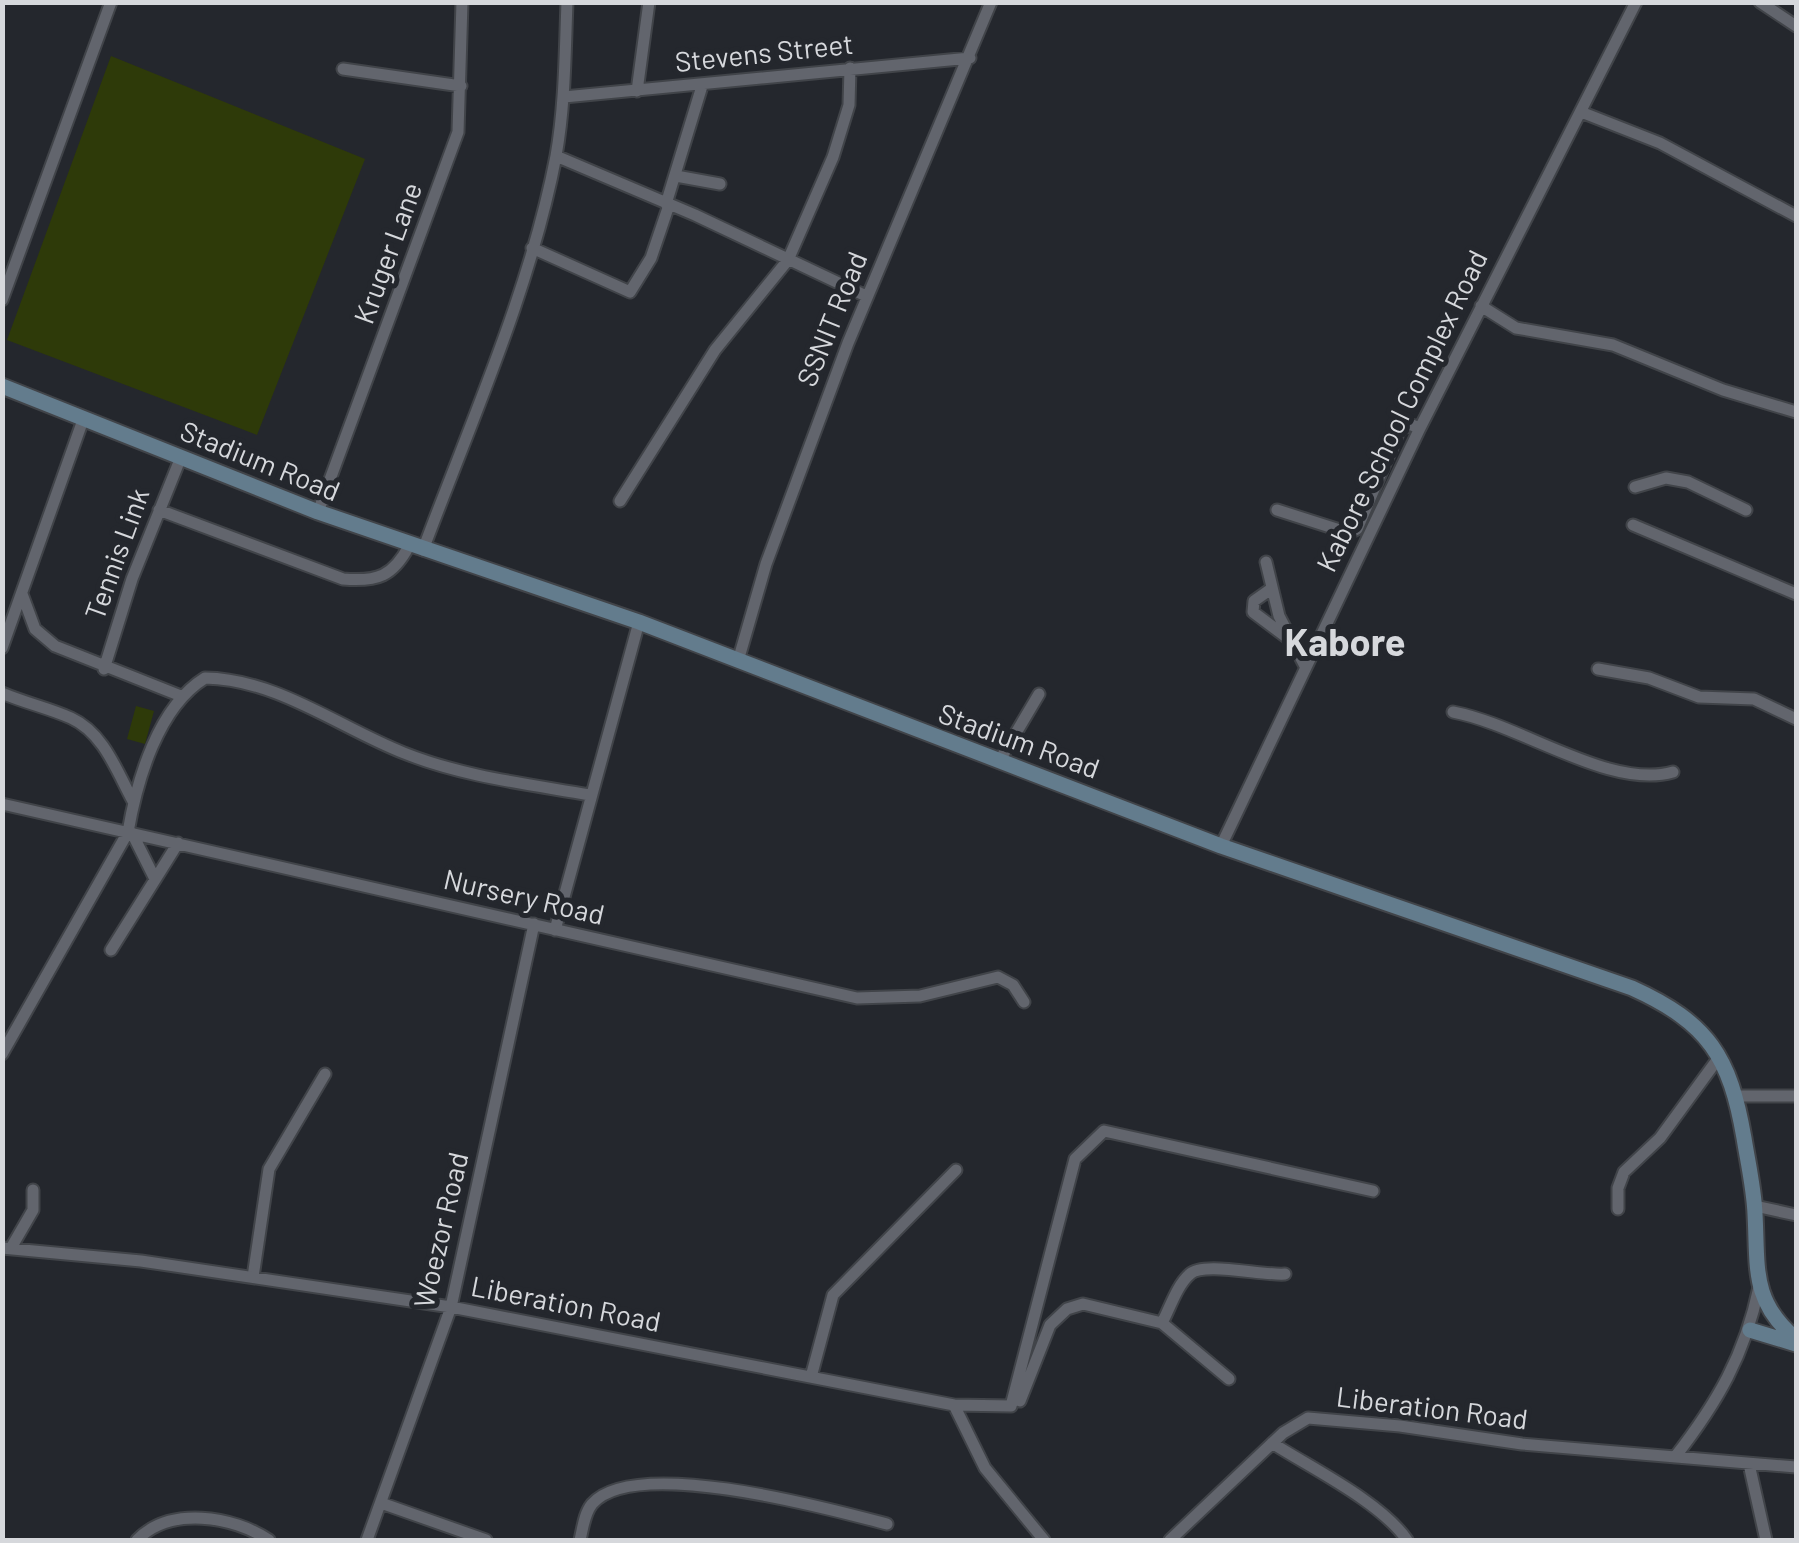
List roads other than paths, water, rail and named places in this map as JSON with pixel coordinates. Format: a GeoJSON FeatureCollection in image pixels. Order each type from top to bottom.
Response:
{"type":"FeatureCollection","features":[{"type":"Feature","properties":{"kind":"main road","name":"Stadium Road"},"geometry":{"type":"LineString","coordinates":[[2,386],[318,512],[639,622],[1221,846],[1632,988],[1674,1008],[1706,1034],[1720,1056],[1736,1096],[1755,1206],[1759,1287],[1768,1311],[1796,1341]]}},
{"type":"Feature","properties":{"kind":"main road"},"geometry":{"type":"LineString","coordinates":[[1750,1330],[1796,1341]]}},
{"type":"Feature","properties":{"kind":"street","name":"Kruger Lane"},"geometry":{"type":"LineString","coordinates":[[318,512],[454,145],[461,86],[462,2]]}},
{"type":"Feature","properties":{"kind":"street"},"geometry":{"type":"LineString","coordinates":[[159,510],[343,579],[372,582],[396,571],[416,548],[532,248],[556,156],[564,97],[567,2]]}},
{"type":"Feature","properties":{"kind":"street"},"geometry":{"type":"LineString","coordinates":[[637,91],[649,2]]}},
{"type":"Feature","properties":{"kind":"street","name":"SSNIT Road"},"geometry":{"type":"LineString","coordinates":[[738,661],[766,564],[866,296],[991,2]]}},
{"type":"Feature","properties":{"kind":"street","name":"Kabore School Complex Road"},"geometry":{"type":"LineString","coordinates":[[1221,846],[1420,428],[1636,2]]}},
{"type":"Feature","properties":{"kind":"street"},"geometry":{"type":"LineString","coordinates":[[1760,2],[1796,26]]}},
{"type":"Feature","properties":{"kind":"street"},"geometry":{"type":"LineString","coordinates":[[2,300],[110,6]]}},
{"type":"Feature","properties":{"kind":"street","name":"Stevens Street"},"geometry":{"type":"LineString","coordinates":[[564,97],[970,58]]}},
{"type":"Feature","properties":{"kind":"street"},"geometry":{"type":"LineString","coordinates":[[342,68],[461,86]]}},
{"type":"Feature","properties":{"kind":"street"},"geometry":{"type":"LineString","coordinates":[[620,501],[715,350],[788,260],[833,157],[849,105],[850,68]]}},
{"type":"Feature","properties":{"kind":"street"},"geometry":{"type":"LineString","coordinates":[[532,248],[630,292],[651,258],[702,86]]}},
{"type":"Feature","properties":{"kind":"street"},"geometry":{"type":"LineString","coordinates":[[1582,112],[1660,143],[1774,208],[1796,216]]}},
{"type":"Feature","properties":{"kind":"street"},"geometry":{"type":"LineString","coordinates":[[556,156],[866,296]]}},
{"type":"Feature","properties":{"kind":"street"},"geometry":{"type":"LineString","coordinates":[[676,176],[720,184]]}},
{"type":"Feature","properties":{"kind":"street"},"geometry":{"type":"LineString","coordinates":[[1481,306],[1516,328],[1613,345],[1724,390],[1796,412]]}},
{"type":"Feature","properties":{"kind":"street"},"geometry":{"type":"LineString","coordinates":[[2,648],[84,420]]}},
{"type":"Feature","properties":{"kind":"street"},"geometry":{"type":"LineString","coordinates":[[1277,510],[1349,533],[1357,529],[1399,431],[1409,424],[1420,428]]}},
{"type":"Feature","properties":{"kind":"street","name":"Tennis Link"},"geometry":{"type":"LineString","coordinates":[[104,669],[181,457]]}},
{"type":"Feature","properties":{"kind":"street"},"geometry":{"type":"LineString","coordinates":[[1635,488],[1666,478],[1677,480],[1715,492],[1746,510]]}},
{"type":"Feature","properties":{"kind":"street"},"geometry":{"type":"LineString","coordinates":[[1633,525],[1796,594]]}},
{"type":"Feature","properties":{"kind":"street"},"geometry":{"type":"LineString","coordinates":[[1266,562],[1272,588],[1305,666]]}},
{"type":"Feature","properties":{"kind":"street"},"geometry":{"type":"LineString","coordinates":[[1272,588],[1254,601],[1253,612],[1293,642]]}},
{"type":"Feature","properties":{"kind":"street"},"geometry":{"type":"LineString","coordinates":[[22,594],[30,622],[48,642],[104,669],[181,696]]}},
{"type":"Feature","properties":{"kind":"street"},"geometry":{"type":"LineString","coordinates":[[555,930],[639,622]]}},
{"type":"Feature","properties":{"kind":"street"},"geometry":{"type":"LineString","coordinates":[[1598,669],[1650,678],[1699,697],[1754,700],[1796,719]]}},
{"type":"Feature","properties":{"kind":"street"},"geometry":{"type":"LineString","coordinates":[[2,1054],[130,832],[134,801],[165,724],[181,696],[205,678],[279,694],[404,753],[458,771],[590,796]]}},
{"type":"Feature","properties":{"kind":"street"},"geometry":{"type":"LineString","coordinates":[[2,693],[72,718],[90,731],[103,745],[134,801]]}},
{"type":"Feature","properties":{"kind":"street"},"geometry":{"type":"LineString","coordinates":[[1000,760],[1040,694]]}},
{"type":"Feature","properties":{"kind":"street"},"geometry":{"type":"LineString","coordinates":[[1454,712],[1489,718],[1624,775],[1652,778],[1673,772]]}},
{"type":"Feature","properties":{"kind":"street","name":"Nursery Road"},"geometry":{"type":"LineString","coordinates":[[2,804],[857,998],[920,996],[998,976],[1013,984],[1024,1002]]}},
{"type":"Feature","properties":{"kind":"street"},"geometry":{"type":"LineString","coordinates":[[130,832],[155,879]]}},
{"type":"Feature","properties":{"kind":"street"},"geometry":{"type":"LineString","coordinates":[[111,950],[178,843]]}},
{"type":"Feature","properties":{"kind":"street","name":"Woezor Road"},"geometry":{"type":"LineString","coordinates":[[367,1540],[451,1307],[534,924]]}},
{"type":"Feature","properties":{"kind":"street"},"geometry":{"type":"LineString","coordinates":[[1618,1208],[1618,1188],[1624,1172],[1660,1138],[1720,1056]]}},
{"type":"Feature","properties":{"kind":"street"},"geometry":{"type":"LineString","coordinates":[[253,1277],[270,1168],[325,1074]]}},
{"type":"Feature","properties":{"kind":"street"},"geometry":{"type":"LineString","coordinates":[[1736,1096],[1796,1096]]}},
{"type":"Feature","properties":{"kind":"street"},"geometry":{"type":"LineString","coordinates":[[1011,1406],[1075,1159],[1104,1130],[1373,1190]]}},
{"type":"Feature","properties":{"kind":"street"},"geometry":{"type":"LineString","coordinates":[[811,1377],[833,1295],[956,1170]]}},
{"type":"Feature","properties":{"kind":"street"},"geometry":{"type":"LineString","coordinates":[[7,1248],[32,1210],[33,1190]]}},
{"type":"Feature","properties":{"kind":"street"},"geometry":{"type":"LineString","coordinates":[[1755,1206],[1796,1215]]}},
{"type":"Feature","properties":{"kind":"street","name":"Liberation Road"},"geometry":{"type":"LineString","coordinates":[[7,1248],[253,1277],[451,1307],[954,1405],[1011,1406]]}},
{"type":"Feature","properties":{"kind":"street"},"geometry":{"type":"LineString","coordinates":[[1162,1323],[1188,1274],[1198,1268],[1262,1276],[1285,1274]]}},
{"type":"Feature","properties":{"kind":"street"},"geometry":{"type":"LineString","coordinates":[[1675,1458],[1716,1406],[1750,1330],[1759,1287]]}},
{"type":"Feature","properties":{"kind":"street"},"geometry":{"type":"LineString","coordinates":[[1011,1406],[1024,1394],[1050,1325],[1067,1309],[1083,1304],[1162,1323],[1230,1379]]}},
{"type":"Feature","properties":{"kind":"street"},"geometry":{"type":"LineString","coordinates":[[954,1405],[985,1468],[1044,1540]]}},
{"type":"Feature","properties":{"kind":"street","name":"Liberation Road"},"geometry":{"type":"LineString","coordinates":[[1170,1540],[1272,1443],[1308,1418],[1675,1458],[1796,1467]]}},
{"type":"Feature","properties":{"kind":"street"},"geometry":{"type":"LineString","coordinates":[[1272,1443],[1339,1485],[1399,1530],[1406,1540]]}},
{"type":"Feature","properties":{"kind":"street"},"geometry":{"type":"LineString","coordinates":[[1750,1464],[1766,1540]]}},
{"type":"Feature","properties":{"kind":"street"},"geometry":{"type":"LineString","coordinates":[[580,1540],[592,1504],[608,1491],[673,1484],[785,1497],[886,1524]]}},
{"type":"Feature","properties":{"kind":"street"},"geometry":{"type":"LineString","coordinates":[[380,1503],[486,1540]]}},
{"type":"Feature","properties":{"kind":"street"},"geometry":{"type":"LineString","coordinates":[[137,1540],[177,1521],[217,1518],[268,1540]]}},
{"type":"Feature","properties":{"kind":"district","name":"Kabore"},"geometry":{"type":"Point","coordinates":[1345,643]}}]}
